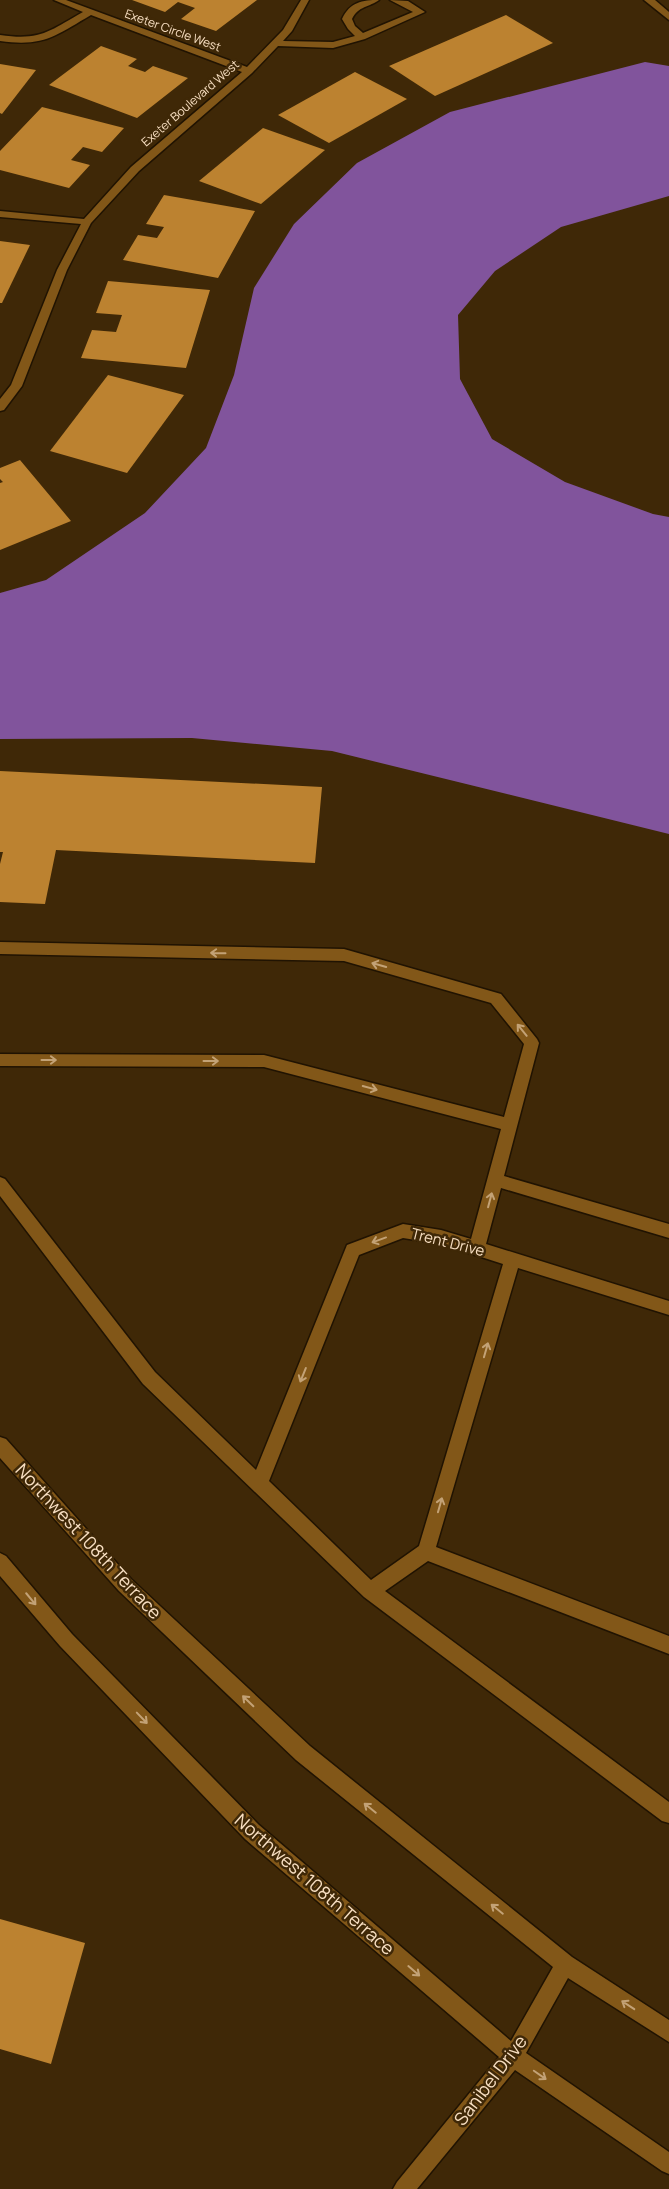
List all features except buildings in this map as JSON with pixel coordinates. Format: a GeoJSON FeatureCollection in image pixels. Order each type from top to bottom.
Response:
{"type":"FeatureCollection","features":[{"type":"Feature","properties":{"kind":"street","name":"Exeter Circle West"},"geometry":{"type":"LineString","coordinates":[[58,0],[249,71]]}},
{"type":"Feature","properties":{"kind":"street","name":"Exeter Boulevard West"},"geometry":{"type":"LineString","coordinates":[[0,407],[16,386],[62,270],[87,222],[135,169],[249,71],[287,31],[304,0]]}},
{"type":"Feature","properties":{"kind":"street"},"geometry":{"type":"LineString","coordinates":[[362,37],[350,27],[347,20],[350,11],[360,4],[375,0]]}},
{"type":"Feature","properties":{"kind":"street"},"geometry":{"type":"LineString","coordinates":[[275,43],[333,45],[362,37],[420,12],[405,2],[394,0]]}},
{"type":"Feature","properties":{"kind":"street"},"geometry":{"type":"LineString","coordinates":[[648,0],[656,4],[669,17]]}},
{"type":"Feature","properties":{"kind":"street"},"geometry":{"type":"LineString","coordinates":[[0,38],[21,41],[44,38],[89,13]]}},
{"type":"Feature","properties":{"kind":"street"},"geometry":{"type":"LineString","coordinates":[[0,214],[87,222]]}},
{"type":"Feature","properties":{"kind":"street"},"geometry":{"type":"LineString","coordinates":[[0,948],[344,955],[496,998],[532,1043],[477,1247]]}},
{"type":"Feature","properties":{"kind":"street"},"geometry":{"type":"LineString","coordinates":[[0,1060],[264,1061],[510,1125]]}},
{"type":"Feature","properties":{"kind":"street"},"geometry":{"type":"LineString","coordinates":[[495,1180],[669,1231]]}},
{"type":"Feature","properties":{"kind":"street"},"geometry":{"type":"LineString","coordinates":[[0,1184],[149,1378],[370,1591],[669,1814]]}},
{"type":"Feature","properties":{"kind":"street","name":"Trent Drive"},"geometry":{"type":"LineString","coordinates":[[259,1484],[353,1250],[403,1231],[441,1237],[669,1308]]}},
{"type":"Feature","properties":{"kind":"street"},"geometry":{"type":"LineString","coordinates":[[370,1591],[426,1552],[512,1260]]}},
{"type":"Feature","properties":{"kind":"street","name":"Northwest 108th Terrace"},"geometry":{"type":"LineString","coordinates":[[0,1445],[126,1585],[303,1753],[565,1964],[669,2032]]}},
{"type":"Feature","properties":{"kind":"street"},"geometry":{"type":"LineString","coordinates":[[426,1552],[669,1645]]}},
{"type":"Feature","properties":{"kind":"street","name":"Northwest 108th Terrace"},"geometry":{"type":"LineString","coordinates":[[0,1562],[66,1640],[252,1832],[513,2056],[669,2164]]}},
{"type":"Feature","properties":{"kind":"street","name":"Sanibel Drive"},"geometry":{"type":"LineString","coordinates":[[404,2189],[513,2056],[565,1964]]}},
{"type":"Feature","properties":{"kind":"shaded area"},"geometry":{"type":"Polygon","coordinates":[[[645,62],[669,66],[669,196],[561,227],[495,271],[458,315],[460,379],[492,439],[565,482],[653,514],[669,517],[669,834],[332,751],[192,738],[0,739],[0,593],[46,580],[145,513],[206,448],[234,375],[254,288],[294,224],[357,163],[450,112],[645,62]]]}}]}
